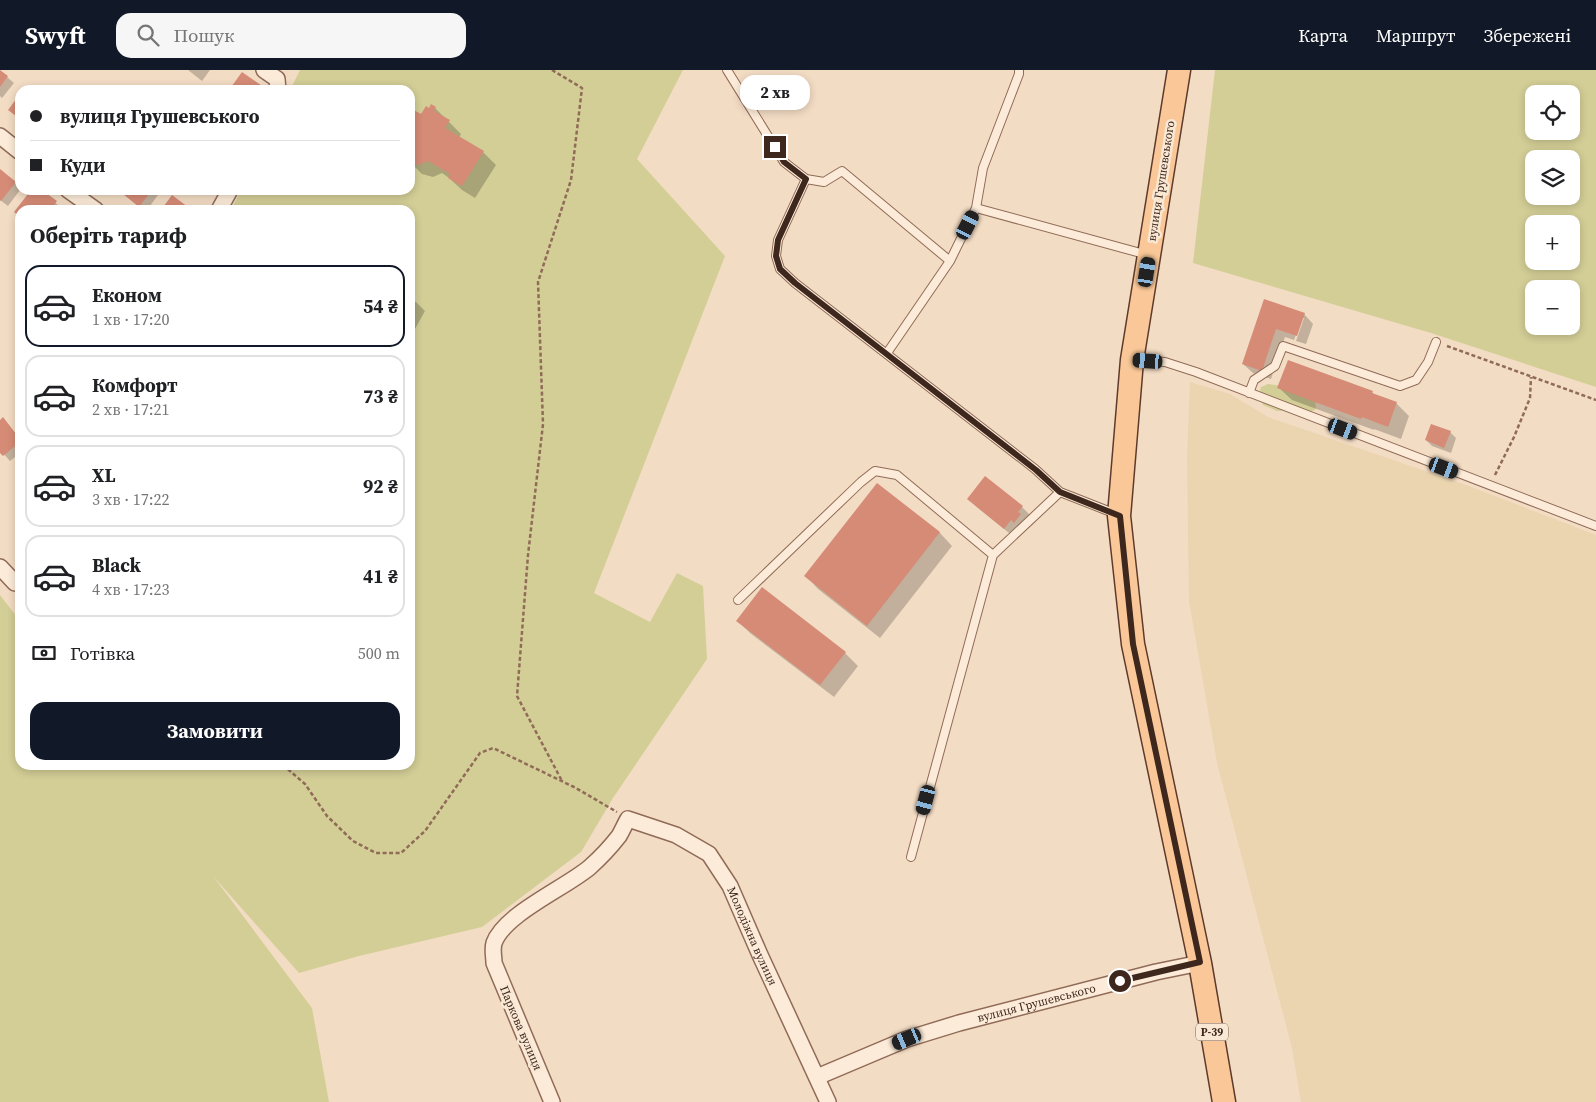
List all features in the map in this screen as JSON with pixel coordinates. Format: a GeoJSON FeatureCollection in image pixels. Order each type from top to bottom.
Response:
{"type":"FeatureCollection","features":[{"type":"Feature","properties":{"kind":"main road","name":"вулиця Грушевського"},"geometry":{"type":"LineString","coordinates":[[1179,70],[1132,360],[1120,516],[1133,644],[1200,962]]}},
{"type":"Feature","properties":{"kind":"main road","name":"Р-39"},"geometry":{"type":"LineString","coordinates":[[1200,962],[1224,1102]]}},
{"type":"Feature","properties":{"kind":"street"},"geometry":{"type":"LineString","coordinates":[[264,70],[278,84]]}},
{"type":"Feature","properties":{"kind":"street"},"geometry":{"type":"LineString","coordinates":[[0,136],[15,148]]}},
{"type":"Feature","properties":{"kind":"street"},"geometry":{"type":"LineString","coordinates":[[75,195],[89,205]]}},
{"type":"Feature","properties":{"kind":"street"},"geometry":{"type":"LineString","coordinates":[[0,566],[15,583]]}},
{"type":"Feature","properties":{"kind":"street","name":"Паркова вулиця"},"geometry":{"type":"LineString","coordinates":[[552,1102],[494,962],[494,944],[500,932],[508,924],[539,900],[589,867],[618,837],[628,819]]}},
{"type":"Feature","properties":{"kind":"street","name":"Молодіжна вулиця"},"geometry":{"type":"LineString","coordinates":[[628,819],[676,835],[709,854],[730,886],[828,1102]]}},
{"type":"Feature","properties":{"kind":"street","name":"вулиця Грушевського"},"geometry":{"type":"LineString","coordinates":[[817,1077],[907,1039],[959,1022],[1200,962]]}},
{"type":"Feature","properties":{"kind":"lane"},"geometry":{"type":"LineString","coordinates":[[727,70],[784,162],[806,179],[824,182],[842,171],[950,261]]}},
{"type":"Feature","properties":{"kind":"lane"},"geometry":{"type":"LineString","coordinates":[[887,353],[950,261],[976,208],[984,168],[1019,70]]}},
{"type":"Feature","properties":{"kind":"lane"},"geometry":{"type":"LineString","coordinates":[[806,179],[778,240],[776,256],[780,269],[795,283],[1036,470],[1060,492],[1120,516]]}},
{"type":"Feature","properties":{"kind":"lane"},"geometry":{"type":"LineString","coordinates":[[976,208],[1150,255]]}},
{"type":"Feature","properties":{"kind":"lane"},"geometry":{"type":"LineString","coordinates":[[1249,393],[1254,380],[1275,366],[1283,346],[1400,386],[1416,380],[1428,362],[1436,342]]}},
{"type":"Feature","properties":{"kind":"lane"},"geometry":{"type":"LineString","coordinates":[[1132,360],[1164,362],[1196,372],[1596,526]]}},
{"type":"Feature","properties":{"kind":"lane"},"geometry":{"type":"LineString","coordinates":[[738,600],[875,471],[897,475],[993,555]]}},
{"type":"Feature","properties":{"kind":"lane"},"geometry":{"type":"LineString","coordinates":[[911,857],[993,555],[1060,492]]}},
{"type":"Feature","properties":{"kind":"path"},"geometry":{"type":"LineString","coordinates":[[552,70],[582,88],[571,180],[538,282],[543,424],[528,555],[517,696],[562,781]]}},
{"type":"Feature","properties":{"kind":"path"},"geometry":{"type":"LineString","coordinates":[[1436,342],[1596,400]]}},
{"type":"Feature","properties":{"kind":"path"},"geometry":{"type":"LineString","coordinates":[[1489,485],[1514,437],[1530,398],[1531,377]]}},
{"type":"Feature","properties":{"kind":"path"},"geometry":{"type":"LineString","coordinates":[[289,770],[306,784],[327,816],[353,840],[376,853],[401,852],[425,831],[480,753],[493,748],[562,781],[628,819]]}},
{"type":"Feature","properties":{"kind":"shaded area"},"geometry":{"type":"Polygon","coordinates":[[[300,70],[683,70],[637,159],[725,256],[594,593],[650,622],[677,573],[703,586],[707,659],[613,798],[581,852],[482,927],[359,956],[299,973],[213,876],[312,1008],[329,1102],[0,1102],[0,595],[15,614],[15,770],[415,770],[415,205],[234,205],[238,195],[415,195],[415,85],[292,85],[300,70]]]}},
{"type":"Feature","properties":{"kind":"shaded area"},"geometry":{"type":"Polygon","coordinates":[[[1215,70],[1596,70],[1596,387],[1431,333],[1193,263],[1215,70]]]}},
{"type":"Feature","properties":{"kind":"shaded area"},"geometry":{"type":"Polygon","coordinates":[[[1190,382],[1230,394],[1268,417],[1466,485],[1596,535],[1596,1102],[1301,1102],[1292,1048],[1217,763],[1189,601],[1187,458],[1190,382]]]}},
{"type":"Feature","properties":{"kind":"shaded area"},"geometry":{"type":"Polygon","coordinates":[[[1268,384],[1303,389],[1315,398],[1316,409],[1309,413],[1290,410],[1277,411],[1263,405],[1259,395],[1261,387],[1268,384]]]}},
{"type":"Feature","properties":{"kind":"building"},"geometry":{"type":"Polygon","coordinates":[[[0,70],[8,76],[0,87],[0,70]]]}},
{"type":"Feature","properties":{"kind":"building"},"geometry":{"type":"Polygon","coordinates":[[[242,72],[261,85],[233,85],[242,72]]]}},
{"type":"Feature","properties":{"kind":"building"},"geometry":{"type":"Polygon","coordinates":[[[15,101],[15,115],[8,110],[15,101]]]}},
{"type":"Feature","properties":{"kind":"building"},"geometry":{"type":"Polygon","coordinates":[[[431,104],[436,107],[434,111],[450,120],[445,128],[484,151],[462,186],[448,178],[450,174],[428,161],[419,165],[415,164],[415,111],[421,114],[426,106],[429,108],[431,104]]]}},
{"type":"Feature","properties":{"kind":"building"},"geometry":{"type":"Polygon","coordinates":[[[0,169],[15,181],[15,183],[0,200],[0,169]]]}},
{"type":"Feature","properties":{"kind":"building"},"geometry":{"type":"Polygon","coordinates":[[[27,195],[49,195],[57,201],[54,205],[19,205],[27,195]]]}},
{"type":"Feature","properties":{"kind":"building"},"geometry":{"type":"Polygon","coordinates":[[[124,195],[148,195],[141,205],[137,205],[124,195]]]}},
{"type":"Feature","properties":{"kind":"building"},"geometry":{"type":"Polygon","coordinates":[[[172,195],[185,205],[165,205],[172,195]]]}},
{"type":"Feature","properties":{"kind":"building"},"geometry":{"type":"Polygon","coordinates":[[[1264,299],[1305,313],[1297,336],[1276,329],[1262,371],[1242,364],[1264,299]]]}},
{"type":"Feature","properties":{"kind":"building"},"geometry":{"type":"Polygon","coordinates":[[[1288,360],[1373,391],[1372,393],[1397,402],[1388,427],[1277,388],[1288,360]]]}},
{"type":"Feature","properties":{"kind":"building"},"geometry":{"type":"Polygon","coordinates":[[[3,417],[15,433],[15,446],[3,456],[0,453],[0,420],[3,417]]]}},
{"type":"Feature","properties":{"kind":"building"},"geometry":{"type":"Polygon","coordinates":[[[1431,424],[1451,431],[1444,448],[1425,440],[1431,424]]]}},
{"type":"Feature","properties":{"kind":"building"},"geometry":{"type":"Polygon","coordinates":[[[985,476],[1023,506],[1018,512],[1021,514],[1014,523],[1011,520],[1004,529],[967,499],[985,476]]]}},
{"type":"Feature","properties":{"kind":"building"},"geometry":{"type":"Polygon","coordinates":[[[877,483],[940,532],[867,626],[804,576],[877,483]]]}},
{"type":"Feature","properties":{"kind":"building"},"geometry":{"type":"Polygon","coordinates":[[[762,587],[846,652],[820,685],[736,621],[762,587]]]}},
{"type":"Feature","properties":{"kind":"route"},"geometry":{"type":"LineString","coordinates":[[775,147],[784,162],[806,179],[778,240],[776,256],[780,269],[795,283],[1036,470],[1060,492],[1120,516],[1133,644],[1200,962],[1120,981]]}}]}
